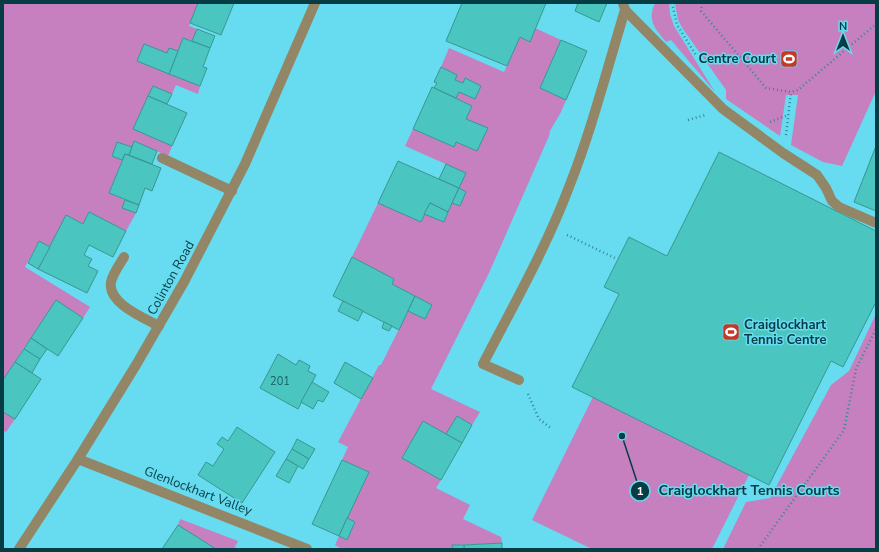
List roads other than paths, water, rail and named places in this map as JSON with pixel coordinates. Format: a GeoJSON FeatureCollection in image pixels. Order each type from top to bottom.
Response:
{"type":"FeatureCollection","features":[{"type":"Feature","properties":{"kind":"street","name":"Colinton Road"},"geometry":{"type":"LineString","coordinates":[[19,549],[78,459],[184,282],[246,164],[314,3]]}},
{"type":"Feature","properties":{"kind":"street"},"geometry":{"type":"LineString","coordinates":[[624,6],[723,109],[783,153],[817,175],[832,200],[839,207],[876,223]]}},
{"type":"Feature","properties":{"kind":"street"},"geometry":{"type":"LineString","coordinates":[[518,380],[483,364],[552,228],[569,187],[588,135],[624,6]]}},
{"type":"Feature","properties":{"kind":"street"},"geometry":{"type":"LineString","coordinates":[[162,158],[232,191]]}},
{"type":"Feature","properties":{"kind":"street"},"geometry":{"type":"LineString","coordinates":[[124,256],[111,281],[113,293],[125,308],[159,326]]}},
{"type":"Feature","properties":{"kind":"street","name":"Glenlockhart Valley"},"geometry":{"type":"LineString","coordinates":[[78,459],[308,549]]}},
{"type":"Feature","properties":{"kind":"place","name":"Centre Court"},"geometry":{"type":"Point","coordinates":[789,59]}},
{"type":"Feature","properties":{"kind":"place","name":"Craiglockhart Tennis Centre"},"geometry":{"type":"Point","coordinates":[731,332]}},
{"type":"Feature","properties":{"kind":"place","name":"Craiglockhart Tennis Courts"},"geometry":{"type":"Point","coordinates":[622,436]}}]}
